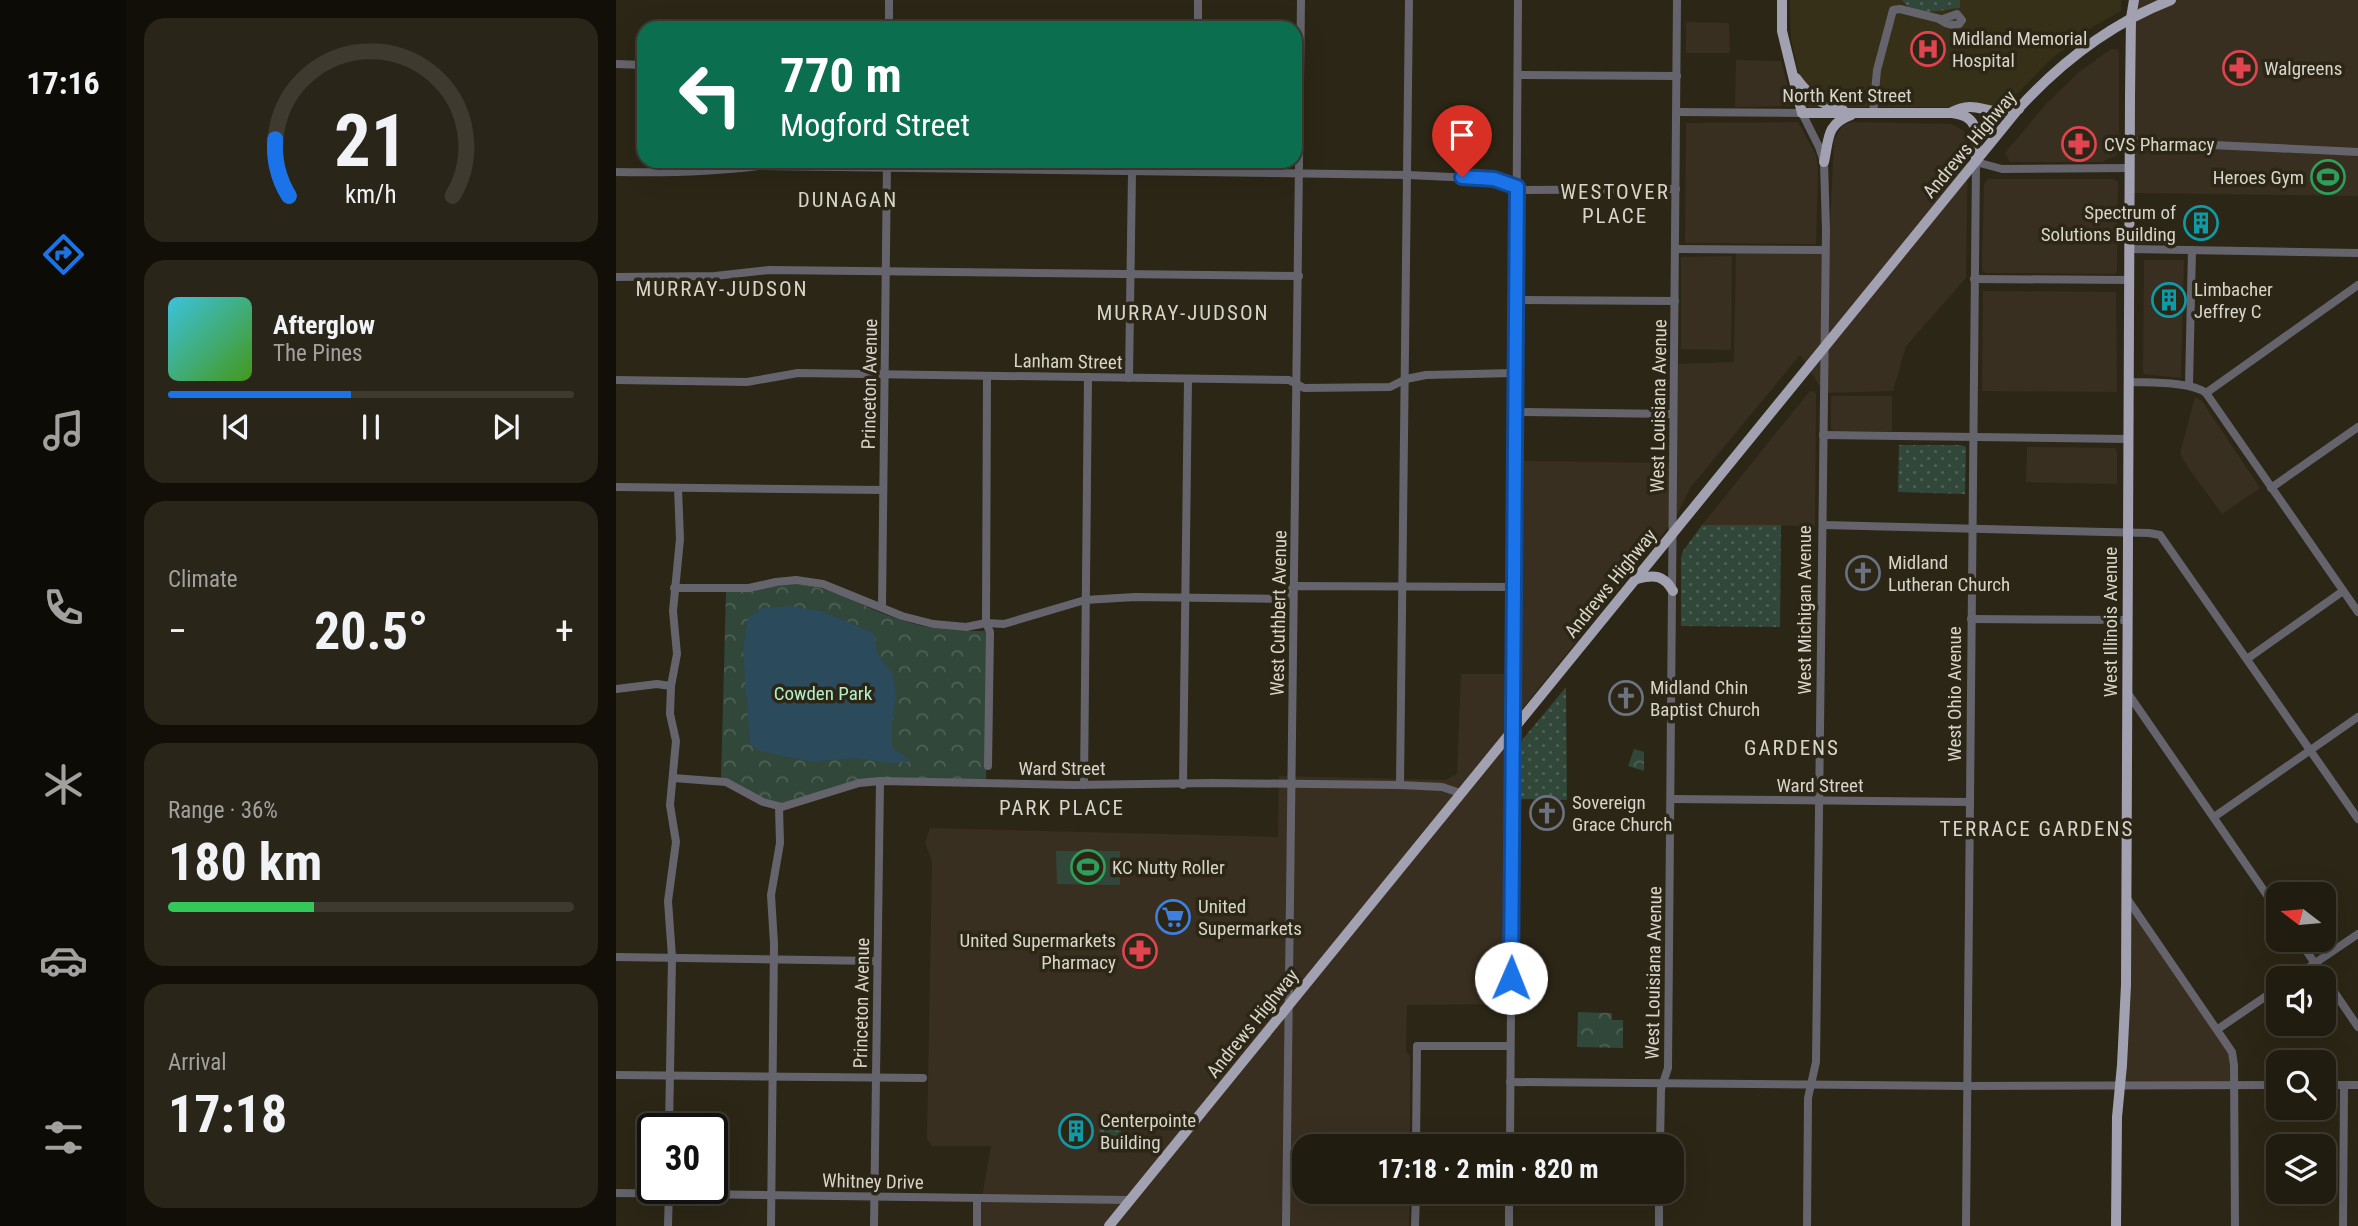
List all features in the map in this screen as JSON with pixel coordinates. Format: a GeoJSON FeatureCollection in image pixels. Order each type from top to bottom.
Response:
{"type":"FeatureCollection","features":[{"type":"Feature","properties":{"kind":"main road","name":"West Michigan Avenue"},"geometry":{"type":"LineString","coordinates":[[1782,0],[1782,31],[1802,113]]}},
{"type":"Feature","properties":{"kind":"main road","name":"West Illinois Avenue"},"geometry":{"type":"LineString","coordinates":[[2127,0],[2131,18]]}},
{"type":"Feature","properties":{"kind":"main road","name":"West Illinois Avenue"},"geometry":{"type":"LineString","coordinates":[[2116,1226],[2117,1111],[2121,1085],[2126,985],[2129,249],[2131,18],[2134,0]]}},
{"type":"Feature","properties":{"kind":"main road","name":"Andrews Highway"},"geometry":{"type":"LineString","coordinates":[[1109,1226],[2019,108],[2075,55],[2131,18],[2171,0]]}},
{"type":"Feature","properties":{"kind":"main road"},"geometry":{"type":"LineString","coordinates":[[1792,72],[1811,97],[1826,105],[1857,113]]}},
{"type":"Feature","properties":{"kind":"main road","name":"North Kent Street"},"geometry":{"type":"LineString","coordinates":[[1802,113],[1952,113],[1964,106],[2003,112],[2019,108]]}},
{"type":"Feature","properties":{"kind":"main road"},"geometry":{"type":"LineString","coordinates":[[1824,162],[1829,135],[1835,124],[1857,113]]}},
{"type":"Feature","properties":{"kind":"main road"},"geometry":{"type":"LineString","coordinates":[[1952,113],[1967,116],[1974,122],[1976,162]]}},
{"type":"Feature","properties":{"kind":"main road"},"geometry":{"type":"LineString","coordinates":[[1637,579],[1659,576],[1665,579],[1673,591]]}},
{"type":"Feature","properties":{"kind":"street"},"geometry":{"type":"LineString","coordinates":[[889,0],[889,21]]}},
{"type":"Feature","properties":{"kind":"street"},"geometry":{"type":"LineString","coordinates":[[1198,0],[1198,21]]}},
{"type":"Feature","properties":{"kind":"street","name":"West Cuthbert Avenue"},"geometry":{"type":"LineString","coordinates":[[1301,0],[1301,21]]}},
{"type":"Feature","properties":{"kind":"street"},"geometry":{"type":"LineString","coordinates":[[1400,785],[1409,0]]}},
{"type":"Feature","properties":{"kind":"street"},"geometry":{"type":"LineString","coordinates":[[1510,1134],[1518,0]]}},
{"type":"Feature","properties":{"kind":"street","name":"West Louisiana Avenue"},"geometry":{"type":"LineString","coordinates":[[1660,1134],[1662,1084],[1668,1068],[1677,0]]}},
{"type":"Feature","properties":{"kind":"street"},"geometry":{"type":"LineString","coordinates":[[1873,114],[1877,70],[1894,10],[1900,9],[1940,20]]}},
{"type":"Feature","properties":{"kind":"street"},"geometry":{"type":"LineString","coordinates":[[616,64],[637,65]]}},
{"type":"Feature","properties":{"kind":"street"},"geometry":{"type":"LineString","coordinates":[[1518,75],[1677,76]]}},
{"type":"Feature","properties":{"kind":"street","name":"North Kent Street"},"geometry":{"type":"LineString","coordinates":[[1677,112],[1802,113]]}},
{"type":"Feature","properties":{"kind":"street","name":"West Michigan Avenue"},"geometry":{"type":"LineString","coordinates":[[1802,113],[1824,162],[1825,250],[1816,1062],[1808,1098],[1808,1226]]}},
{"type":"Feature","properties":{"kind":"street"},"geometry":{"type":"LineString","coordinates":[[2130,141],[2358,152]]}},
{"type":"Feature","properties":{"kind":"street"},"geometry":{"type":"LineString","coordinates":[[1976,162],[2002,169],[2130,168]]}},
{"type":"Feature","properties":{"kind":"street","name":"West Ohio Avenue"},"geometry":{"type":"LineString","coordinates":[[1966,1226],[1976,162]]}},
{"type":"Feature","properties":{"kind":"street"},"geometry":{"type":"LineString","coordinates":[[616,172],[681,174],[732,168]]}},
{"type":"Feature","properties":{"kind":"street","name":"Princeton Avenue"},"geometry":{"type":"LineString","coordinates":[[882,607],[887,168]]}},
{"type":"Feature","properties":{"kind":"street"},"geometry":{"type":"LineString","coordinates":[[992,168],[1408,175],[1494,179],[1526,190],[1676,189]]}},
{"type":"Feature","properties":{"kind":"street","name":"West Cuthbert Avenue"},"geometry":{"type":"LineString","coordinates":[[1286,1226],[1300,168]]}},
{"type":"Feature","properties":{"kind":"street"},"geometry":{"type":"LineString","coordinates":[[1129,378],[1132,172]]}},
{"type":"Feature","properties":{"kind":"street"},"geometry":{"type":"LineString","coordinates":[[1675,249],[1825,250]]}},
{"type":"Feature","properties":{"kind":"street"},"geometry":{"type":"LineString","coordinates":[[2129,249],[2358,253]]}},
{"type":"Feature","properties":{"kind":"street"},"geometry":{"type":"LineString","coordinates":[[2189,386],[2192,250]]}},
{"type":"Feature","properties":{"kind":"street"},"geometry":{"type":"LineString","coordinates":[[616,277],[715,276],[769,270],[1298,276]]}},
{"type":"Feature","properties":{"kind":"street"},"geometry":{"type":"LineString","coordinates":[[1974,279],[2129,280]]}},
{"type":"Feature","properties":{"kind":"street"},"geometry":{"type":"LineString","coordinates":[[2206,393],[2358,285]]}},
{"type":"Feature","properties":{"kind":"street"},"geometry":{"type":"LineString","coordinates":[[1516,300],[1675,301]]}},
{"type":"Feature","properties":{"kind":"street","name":"Lanham Street"},"geometry":{"type":"LineString","coordinates":[[616,380],[747,382],[798,373],[1289,380],[1304,388],[1390,387],[1426,374],[1515,373]]}},
{"type":"Feature","properties":{"kind":"street"},"geometry":{"type":"LineString","coordinates":[[987,376],[986,623],[990,632],[988,766]]}},
{"type":"Feature","properties":{"kind":"street"},"geometry":{"type":"LineString","coordinates":[[1084,785],[1088,377]]}},
{"type":"Feature","properties":{"kind":"street"},"geometry":{"type":"LineString","coordinates":[[1183,785],[1188,379]]}},
{"type":"Feature","properties":{"kind":"street"},"geometry":{"type":"LineString","coordinates":[[2129,382],[2189,386],[2206,393],[2358,612]]}},
{"type":"Feature","properties":{"kind":"street"},"geometry":{"type":"LineString","coordinates":[[1515,412],[1673,414]]}},
{"type":"Feature","properties":{"kind":"street"},"geometry":{"type":"LineString","coordinates":[[2271,488],[2358,427]]}},
{"type":"Feature","properties":{"kind":"street"},"geometry":{"type":"LineString","coordinates":[[1823,435],[2128,439]]}},
{"type":"Feature","properties":{"kind":"street"},"geometry":{"type":"LineString","coordinates":[[616,487],[883,490]]}},
{"type":"Feature","properties":{"kind":"street"},"geometry":{"type":"LineString","coordinates":[[669,1113],[672,957],[668,901],[676,842],[670,805],[676,741],[670,715],[671,686],[677,654],[673,611],[680,539],[678,488]]}},
{"type":"Feature","properties":{"kind":"street"},"geometry":{"type":"LineString","coordinates":[[1823,525],[2153,533],[2162,538],[2358,819]]}},
{"type":"Feature","properties":{"kind":"street"},"geometry":{"type":"LineString","coordinates":[[674,588],[750,589],[776,582],[811,582],[933,624],[966,627],[986,623],[1004,624],[1085,600],[1135,597],[1284,599],[1293,586],[1514,587]]}},
{"type":"Feature","properties":{"kind":"street"},"geometry":{"type":"LineString","coordinates":[[2247,659],[2343,592]]}},
{"type":"Feature","properties":{"kind":"street"},"geometry":{"type":"LineString","coordinates":[[1970,619],[2127,620]]}},
{"type":"Feature","properties":{"kind":"street"},"geometry":{"type":"LineString","coordinates":[[616,689],[657,684],[671,686]]}},
{"type":"Feature","properties":{"kind":"street"},"geometry":{"type":"LineString","coordinates":[[2127,692],[2266,893]]}},
{"type":"Feature","properties":{"kind":"street"},"geometry":{"type":"LineString","coordinates":[[2214,817],[2358,717]]}},
{"type":"Feature","properties":{"kind":"street"},"geometry":{"type":"LineString","coordinates":[[673,778],[726,782],[763,802],[779,807],[780,843],[771,895],[771,1226]]}},
{"type":"Feature","properties":{"kind":"street","name":"Princeton Avenue"},"geometry":{"type":"LineString","coordinates":[[874,1226],[880,781]]}},
{"type":"Feature","properties":{"kind":"street","name":"Ward Street"},"geometry":{"type":"LineString","coordinates":[[779,807],[792,806],[859,783],[880,781],[1084,785],[1400,785],[1431,786],[1460,793]]}},
{"type":"Feature","properties":{"kind":"street","name":"Ward Street"},"geometry":{"type":"LineString","coordinates":[[1671,799],[1969,802]]}},
{"type":"Feature","properties":{"kind":"street"},"geometry":{"type":"LineString","coordinates":[[2126,897],[2232,1052],[2235,1226]]}},
{"type":"Feature","properties":{"kind":"street"},"geometry":{"type":"LineString","coordinates":[[2311,966],[2358,934]]}},
{"type":"Feature","properties":{"kind":"street"},"geometry":{"type":"LineString","coordinates":[[2307,952],[2358,1027]]}},
{"type":"Feature","properties":{"kind":"street"},"geometry":{"type":"LineString","coordinates":[[616,957],[877,961]]}},
{"type":"Feature","properties":{"kind":"street"},"geometry":{"type":"LineString","coordinates":[[2218,1029],[2266,996]]}},
{"type":"Feature","properties":{"kind":"street"},"geometry":{"type":"LineString","coordinates":[[1416,1134],[1417,1045],[1510,1046]]}},
{"type":"Feature","properties":{"kind":"street"},"geometry":{"type":"LineString","coordinates":[[616,1075],[922,1078]]}},
{"type":"Feature","properties":{"kind":"street"},"geometry":{"type":"LineString","coordinates":[[1510,1082],[1812,1086],[2266,1085]]}},
{"type":"Feature","properties":{"kind":"street"},"geometry":{"type":"LineString","coordinates":[[2336,1085],[2358,1085]]}},
{"type":"Feature","properties":{"kind":"street"},"geometry":{"type":"LineString","coordinates":[[2343,1226],[2344,1085]]}},
{"type":"Feature","properties":{"kind":"street","name":"Whitney Drive"},"geometry":{"type":"LineString","coordinates":[[616,1193],[637,1192]]}},
{"type":"Feature","properties":{"kind":"street","name":"Whitney Drive"},"geometry":{"type":"LineString","coordinates":[[728,1193],[1130,1200]]}},
{"type":"Feature","properties":{"kind":"street"},"geometry":{"type":"LineString","coordinates":[[977,1198],[977,1226]]}},
{"type":"Feature","properties":{"kind":"street"},"geometry":{"type":"LineString","coordinates":[[668,1204],[668,1226]]}},
{"type":"Feature","properties":{"kind":"street"},"geometry":{"type":"LineString","coordinates":[[1415,1226],[1416,1204]]}},
{"type":"Feature","properties":{"kind":"street"},"geometry":{"type":"LineString","coordinates":[[1509,1204],[1509,1226]]}},
{"type":"Feature","properties":{"kind":"street"},"geometry":{"type":"LineString","coordinates":[[1659,1204],[1659,1226]]}},
{"type":"Feature","properties":{"kind":"shaded area","name":"Midland Memorial Hospital"},"geometry":{"type":"Polygon","coordinates":[[[1790,0],[2121,0],[2121,11],[2094,26],[2051,59],[2011,100],[1998,107],[1807,107],[1791,40],[1790,0]]]}},
{"type":"Feature","properties":{"kind":"shaded area"},"geometry":{"type":"Polygon","coordinates":[[[2131,0],[2358,0],[2358,196],[2130,193],[2131,0]]]}},
{"type":"Feature","properties":{"kind":"shaded area"},"geometry":{"type":"Polygon","coordinates":[[[1686,22],[1727,23],[1730,53],[1686,53],[1686,22]]]}},
{"type":"Feature","properties":{"kind":"shaded area"},"geometry":{"type":"Polygon","coordinates":[[[2111,49],[2117,49],[2119,52],[2117,155],[2102,162],[2010,162],[2005,153],[2047,103],[2078,73],[2111,49]]]}},
{"type":"Feature","properties":{"kind":"shaded area"},"geometry":{"type":"Polygon","coordinates":[[[1736,60],[1781,61],[1791,98],[1790,106],[1735,107],[1736,60]]]}},
{"type":"Feature","properties":{"kind":"shaded area"},"geometry":{"type":"Polygon","coordinates":[[[1798,122],[1816,155],[1818,168],[1816,244],[1685,243],[1686,123],[1798,122]]]}},
{"type":"Feature","properties":{"kind":"shaded area"},"geometry":{"type":"Polygon","coordinates":[[[1852,122],[1952,124],[1964,131],[1968,144],[1966,278],[1906,346],[1893,391],[1824,393],[1800,355],[1690,488],[1675,519],[1510,724],[1506,776],[1503,1004],[1407,1005],[1410,1134],[1292,1134],[1292,1204],[1410,1204],[1409,1226],[977,1226],[991,1146],[932,1146],[927,1139],[932,861],[925,843],[930,828],[1278,837],[1279,776],[1446,780],[1457,774],[1461,674],[1504,674],[1504,688],[1506,674],[1511,673],[1523,461],[1675,463],[1675,364],[1734,362],[1736,252],[1829,249],[1834,139],[1843,125],[1852,122]]]}},
{"type":"Feature","properties":{"kind":"shaded area"},"geometry":{"type":"Polygon","coordinates":[[[1988,179],[2114,179],[2118,182],[2115,274],[1986,273],[1982,270],[1984,184],[1988,179]]]}},
{"type":"Feature","properties":{"kind":"shaded area"},"geometry":{"type":"Polygon","coordinates":[[[1732,256],[1731,350],[1681,349],[1681,257],[1732,256]]]}},
{"type":"Feature","properties":{"kind":"shaded area"},"geometry":{"type":"Polygon","coordinates":[[[2144,260],[2184,260],[2181,378],[2143,374],[2144,260]]]}},
{"type":"Feature","properties":{"kind":"shaded area"},"geometry":{"type":"Polygon","coordinates":[[[1983,291],[2116,292],[2117,392],[1982,391],[1983,291]]]}},
{"type":"Feature","properties":{"kind":"shaded area"},"geometry":{"type":"Polygon","coordinates":[[[1809,392],[1816,394],[1815,526],[1702,525],[1809,392]]]}},
{"type":"Feature","properties":{"kind":"shaded area"},"geometry":{"type":"Polygon","coordinates":[[[1831,396],[1892,396],[1892,431],[1834,431],[1831,428],[1831,396]]]}},
{"type":"Feature","properties":{"kind":"shaded area"},"geometry":{"type":"Polygon","coordinates":[[[2195,397],[2202,401],[2260,488],[2222,514],[2180,453],[2195,397]]]}},
{"type":"Feature","properties":{"kind":"shaded area"},"geometry":{"type":"Polygon","coordinates":[[[2027,447],[2115,448],[2117,484],[2026,482],[2027,447]]]}},
{"type":"Feature","properties":{"kind":"shaded area"},"geometry":{"type":"Polygon","coordinates":[[[2131,904],[2233,1052],[2233,1085],[2119,1087],[2131,904]]]}},
{"type":"Feature","properties":{"kind":"green space"},"geometry":{"type":"Polygon","coordinates":[[[1902,0],[1960,0],[1960,8],[1921,12],[1902,0]]]}},
{"type":"Feature","properties":{"kind":"green space"},"geometry":{"type":"Polygon","coordinates":[[[1899,445],[1966,447],[1965,494],[1898,492],[1899,445]]]}},
{"type":"Feature","properties":{"kind":"green space"},"geometry":{"type":"Polygon","coordinates":[[[1702,525],[1781,525],[1780,627],[1681,626],[1681,558],[1702,525]]]}},
{"type":"Feature","properties":{"kind":"green space","name":"Cowden Park"},"geometry":{"type":"Polygon","coordinates":[[[793,584],[821,588],[923,626],[988,631],[986,783],[873,781],[781,807],[721,780],[726,591],[793,584]]]}},
{"type":"Feature","properties":{"kind":"green space"},"geometry":{"type":"Polygon","coordinates":[[[1566,687],[1567,800],[1518,799],[1518,754],[1523,739],[1566,687]]]}},
{"type":"Feature","properties":{"kind":"green space"},"geometry":{"type":"Polygon","coordinates":[[[1634,749],[1644,752],[1644,771],[1628,766],[1634,749]]]}},
{"type":"Feature","properties":{"kind":"green space","name":"KC Nutty Roller"},"geometry":{"type":"Polygon","coordinates":[[[1056,851],[1120,851],[1120,885],[1057,884],[1056,851]]]}},
{"type":"Feature","properties":{"kind":"green space"},"geometry":{"type":"Polygon","coordinates":[[[1578,1012],[1612,1013],[1612,1020],[1623,1020],[1623,1048],[1577,1047],[1578,1012]]]}},
{"type":"Feature","properties":{"kind":"green space"},"geometry":{"type":"Polygon","coordinates":[[[1110,1121],[1120,1128],[1121,1132],[1114,1142],[1110,1143],[1100,1136],[1099,1132],[1106,1122],[1110,1121]]]}},
{"type":"Feature","properties":{"kind":"water"},"geometry":{"type":"Polygon","coordinates":[[[791,606],[821,611],[874,633],[877,653],[893,674],[896,698],[892,747],[912,762],[891,763],[854,758],[812,762],[760,751],[750,745],[743,650],[748,618],[762,608],[791,606]]]}},
{"type":"Feature","properties":{"kind":"place","name":"Midland Memorial Hospital"},"geometry":{"type":"Point","coordinates":[1928,49]}},
{"type":"Feature","properties":{"kind":"place","name":"Walgreens"},"geometry":{"type":"Point","coordinates":[2240,68]}},
{"type":"Feature","properties":{"kind":"place","name":"CVS Pharmacy"},"geometry":{"type":"Point","coordinates":[2079,144]}},
{"type":"Feature","properties":{"kind":"place","name":"Heroes Gym"},"geometry":{"type":"Point","coordinates":[2328,177]}},
{"type":"Feature","properties":{"kind":"place","name":"Spectrum of Solutions Building"},"geometry":{"type":"Point","coordinates":[2201,223]}},
{"type":"Feature","properties":{"kind":"place","name":"Limbacher Jeffrey C"},"geometry":{"type":"Point","coordinates":[2169,300]}},
{"type":"Feature","properties":{"kind":"place","name":"Midland Lutheran Church"},"geometry":{"type":"Point","coordinates":[1863,573]}},
{"type":"Feature","properties":{"kind":"place","name":"Midland Chin Baptist Church"},"geometry":{"type":"Point","coordinates":[1626,698]}},
{"type":"Feature","properties":{"kind":"place","name":"Sovereign Grace Church"},"geometry":{"type":"Point","coordinates":[1547,813]}},
{"type":"Feature","properties":{"kind":"place","name":"KC Nutty Roller"},"geometry":{"type":"Point","coordinates":[1088,867]}},
{"type":"Feature","properties":{"kind":"place","name":"United Supermarkets"},"geometry":{"type":"Point","coordinates":[1173,917]}},
{"type":"Feature","properties":{"kind":"place","name":"United Supermarkets Pharmacy"},"geometry":{"type":"Point","coordinates":[1140,951]}},
{"type":"Feature","properties":{"kind":"place","name":"Centerpointe Building"},"geometry":{"type":"Point","coordinates":[1076,1131]}},
{"type":"Feature","properties":{"kind":"district","name":"DUNAGAN"},"geometry":{"type":"Point","coordinates":[848,200]}},
{"type":"Feature","properties":{"kind":"district","name":"WESTOVER PLACE"},"geometry":{"type":"Point","coordinates":[1615,204]}},
{"type":"Feature","properties":{"kind":"district","name":"MURRAY-JUDSON"},"geometry":{"type":"Point","coordinates":[722,289]}},
{"type":"Feature","properties":{"kind":"district","name":"MURRAY-JUDSON"},"geometry":{"type":"Point","coordinates":[1183,313]}},
{"type":"Feature","properties":{"kind":"district","name":"GARDENS"},"geometry":{"type":"Point","coordinates":[1792,748]}},
{"type":"Feature","properties":{"kind":"district","name":"PARK PLACE"},"geometry":{"type":"Point","coordinates":[1062,808]}},
{"type":"Feature","properties":{"kind":"district","name":"TERRACE GARDENS"},"geometry":{"type":"Point","coordinates":[2037,829]}},
{"type":"Feature","properties":{"kind":"route"},"geometry":{"type":"LineString","coordinates":[[1462,177],[1494,179],[1517,187],[1511,978]]}}]}
